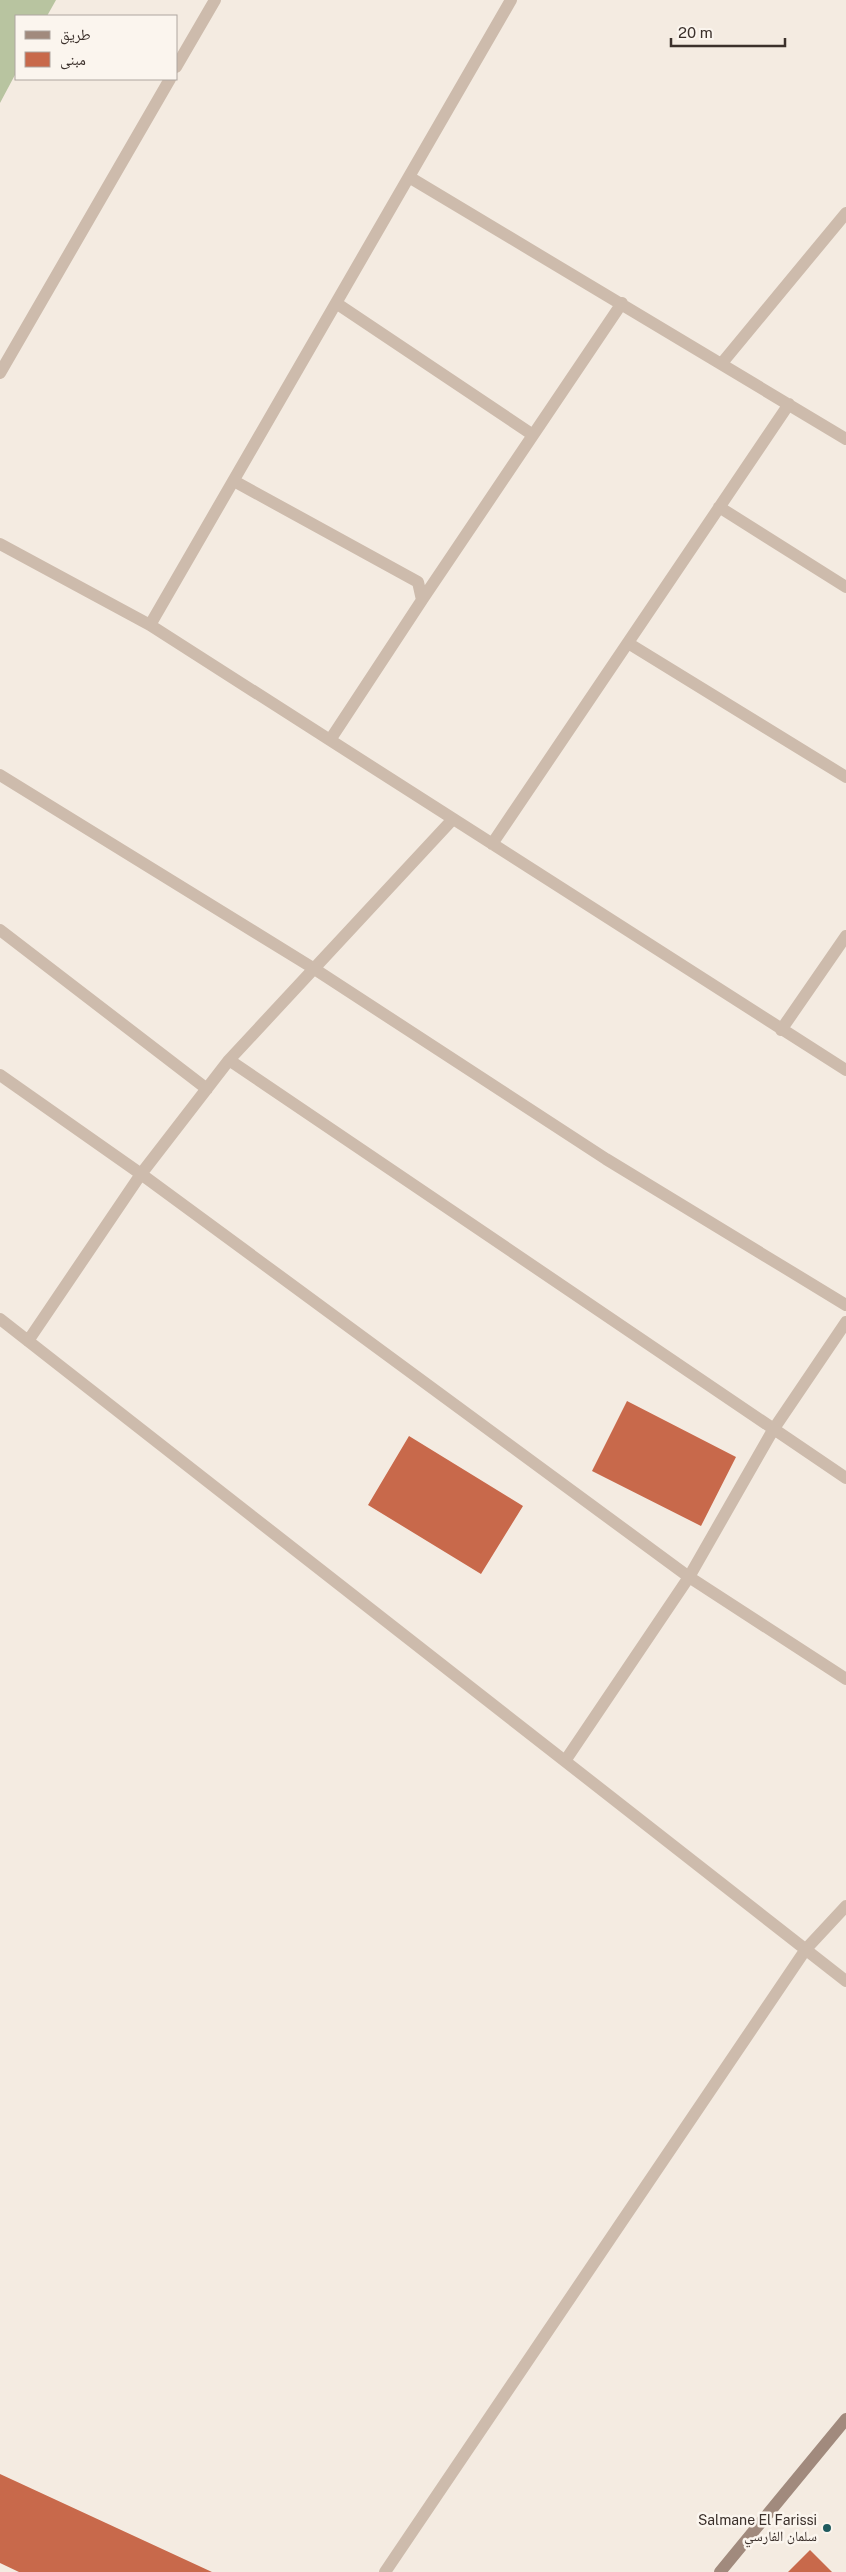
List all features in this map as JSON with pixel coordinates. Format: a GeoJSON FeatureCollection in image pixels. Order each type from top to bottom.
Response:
{"type":"FeatureCollection","features":[{"type":"Feature","properties":{"kind":"street"},"geometry":{"type":"LineString","coordinates":[[178,64],[215,0]]}},
{"type":"Feature","properties":{"kind":"street"},"geometry":{"type":"LineString","coordinates":[[150,626],[511,0]]}},
{"type":"Feature","properties":{"kind":"street"},"geometry":{"type":"LineString","coordinates":[[0,373],[169,80]]}},
{"type":"Feature","properties":{"kind":"street"},"geometry":{"type":"LineString","coordinates":[[409,177],[846,439]]}},
{"type":"Feature","properties":{"kind":"street"},"geometry":{"type":"LineString","coordinates":[[722,363],[846,213]]}},
{"type":"Feature","properties":{"kind":"street"},"geometry":{"type":"LineString","coordinates":[[336,303],[532,435]]}},
{"type":"Feature","properties":{"kind":"street"},"geometry":{"type":"LineString","coordinates":[[330,740],[622,303]]}},
{"type":"Feature","properties":{"kind":"street"},"geometry":{"type":"LineString","coordinates":[[492,844],[789,404]]}},
{"type":"Feature","properties":{"kind":"street"},"geometry":{"type":"LineString","coordinates":[[234,481],[418,582],[422,600]]}},
{"type":"Feature","properties":{"kind":"street"},"geometry":{"type":"LineString","coordinates":[[719,507],[846,586]]}},
{"type":"Feature","properties":{"kind":"street"},"geometry":{"type":"LineString","coordinates":[[0,544],[150,626],[846,1070]]}},
{"type":"Feature","properties":{"kind":"street"},"geometry":{"type":"LineString","coordinates":[[628,643],[846,777]]}},
{"type":"Feature","properties":{"kind":"street"},"geometry":{"type":"LineString","coordinates":[[0,775],[313,968],[606,1158],[846,1305]]}},
{"type":"Feature","properties":{"kind":"street"},"geometry":{"type":"LineString","coordinates":[[28,1341],[141,1174],[229,1060],[453,819]]}},
{"type":"Feature","properties":{"kind":"street"},"geometry":{"type":"LineString","coordinates":[[0,930],[207,1089]]}},
{"type":"Feature","properties":{"kind":"street"},"geometry":{"type":"LineString","coordinates":[[781,1030],[846,936]]}},
{"type":"Feature","properties":{"kind":"street"},"geometry":{"type":"LineString","coordinates":[[229,1060],[846,1478]]}},
{"type":"Feature","properties":{"kind":"street"},"geometry":{"type":"LineString","coordinates":[[0,1075],[141,1174],[689,1577],[846,1679]]}},
{"type":"Feature","properties":{"kind":"street"},"geometry":{"type":"LineString","coordinates":[[0,1318],[846,1982]]}},
{"type":"Feature","properties":{"kind":"street"},"geometry":{"type":"LineString","coordinates":[[565,1761],[689,1577],[773,1430],[846,1322]]}},
{"type":"Feature","properties":{"kind":"street"},"geometry":{"type":"LineString","coordinates":[[385,2572],[806,1949],[846,1906]]}},
{"type":"Feature","properties":{"kind":"street"},"geometry":{"type":"LineString","coordinates":[[720,2572],[846,2419]]}},
{"type":"Feature","properties":{"kind":"green space"},"geometry":{"type":"Polygon","coordinates":[[[0,0],[56,0],[48,15],[15,15],[15,75],[0,103],[0,0]]]}},
{"type":"Feature","properties":{"kind":"building"},"geometry":{"type":"Polygon","coordinates":[[[627,1401],[736,1457],[701,1526],[592,1471],[627,1401]]]}},
{"type":"Feature","properties":{"kind":"building"},"geometry":{"type":"Polygon","coordinates":[[[409,1436],[523,1506],[481,1574],[368,1505],[409,1436]]]}},
{"type":"Feature","properties":{"kind":"building"},"geometry":{"type":"Polygon","coordinates":[[[0,2474],[212,2572],[19,2572],[0,2563],[0,2474]]]}},
{"type":"Feature","properties":{"kind":"building"},"geometry":{"type":"Polygon","coordinates":[[[810,2550],[832,2572],[788,2572],[810,2550]]]}},
{"type":"Feature","properties":{"kind":"place","name":"Salmane El Farissi سلمان الفارسي"},"geometry":{"type":"Point","coordinates":[827,2528]}}]}
